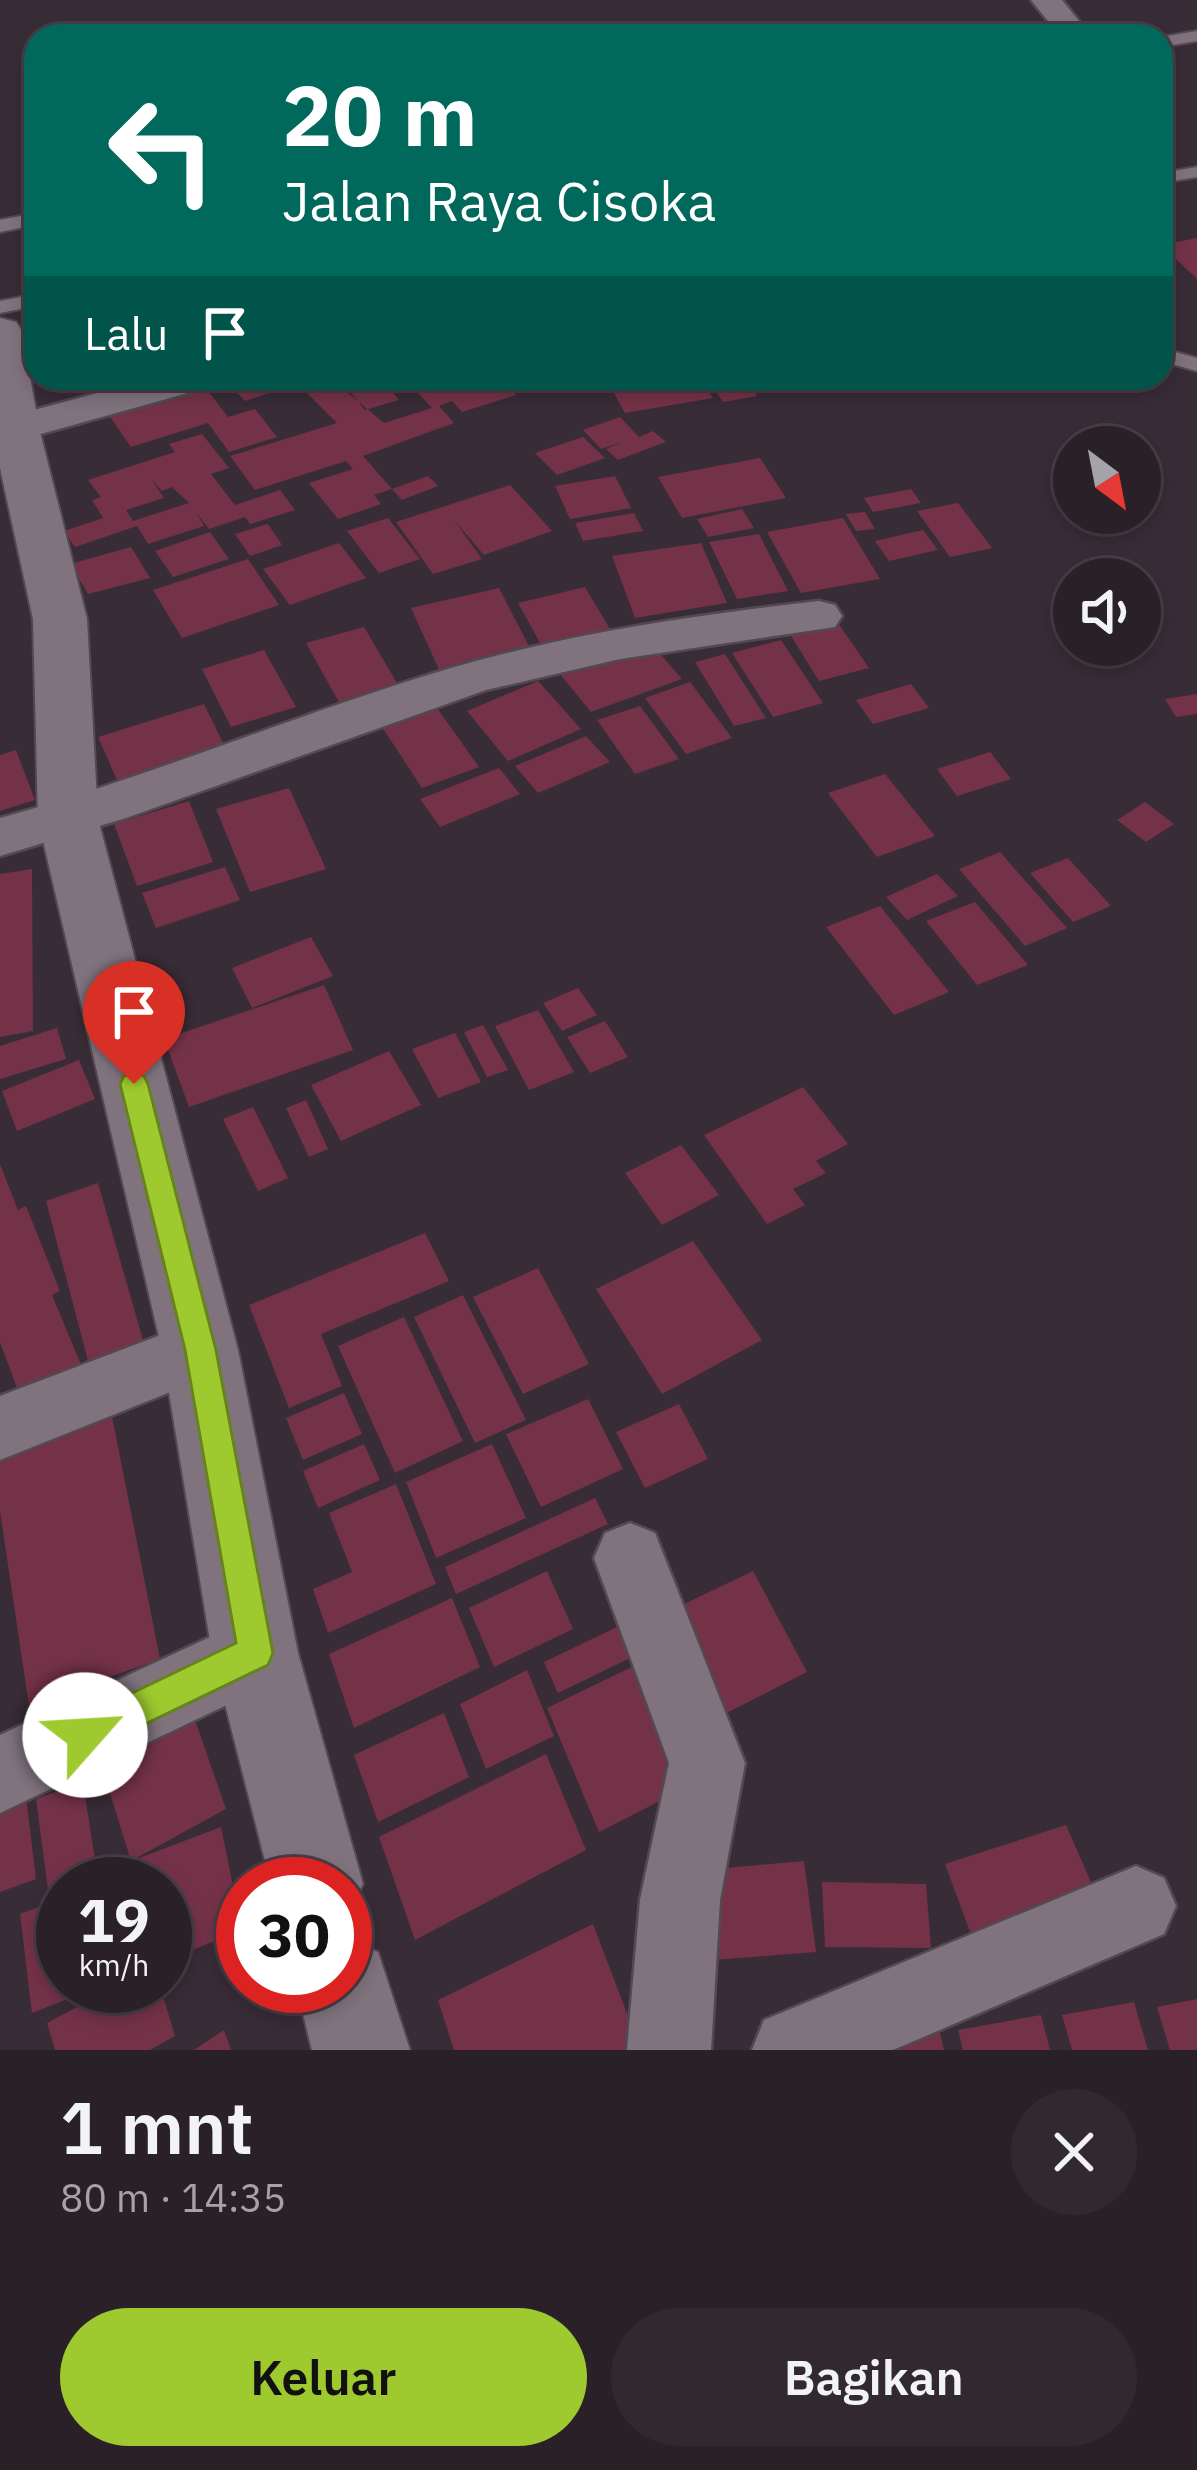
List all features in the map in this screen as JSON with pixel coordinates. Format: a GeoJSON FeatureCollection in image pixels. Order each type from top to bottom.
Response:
{"type":"FeatureCollection","features":[{"type":"Feature","properties":{"kind":"street"},"geometry":{"type":"LineString","coordinates":[[1046,0],[1066,24]]}},
{"type":"Feature","properties":{"kind":"street"},"geometry":{"type":"LineString","coordinates":[[0,331],[15,428],[60,619],[68,819],[200,1350],[256,1653],[309,1857]]}},
{"type":"Feature","properties":{"kind":"street"},"geometry":{"type":"LineString","coordinates":[[15,428],[155,390]]}},
{"type":"Feature","properties":{"kind":"street"},"geometry":{"type":"LineString","coordinates":[[0,837],[68,819],[428,692],[615,644],[818,616]]}},
{"type":"Feature","properties":{"kind":"street"},"geometry":{"type":"LineString","coordinates":[[0,1428],[200,1350]]}},
{"type":"Feature","properties":{"kind":"street"},"geometry":{"type":"LineString","coordinates":[[630,1558],[707,1763],[680,1900],[669,2050]]}},
{"type":"Feature","properties":{"kind":"street"},"geometry":{"type":"LineString","coordinates":[[0,1775],[256,1653]]}},
{"type":"Feature","properties":{"kind":"street"},"geometry":{"type":"LineString","coordinates":[[794,2050],[1136,1906]]}},
{"type":"Feature","properties":{"kind":"street"},"geometry":{"type":"LineString","coordinates":[[351,2013],[361,2050]]}},
{"type":"Feature","properties":{"kind":"building"},"geometry":{"type":"Polygon","coordinates":[[[1197,238],[1197,279],[1173,256],[1173,243],[1197,238]]]}},
{"type":"Feature","properties":{"kind":"building"},"geometry":{"type":"Polygon","coordinates":[[[178,390],[207,390],[228,417],[255,409],[277,437],[229,452],[208,423],[131,447],[106,411],[178,390]]]}},
{"type":"Feature","properties":{"kind":"building"},"geometry":{"type":"Polygon","coordinates":[[[234,390],[278,390],[245,401],[234,390]]]}},
{"type":"Feature","properties":{"kind":"building"},"geometry":{"type":"Polygon","coordinates":[[[304,390],[344,390],[384,423],[432,408],[417,392],[424,390],[511,390],[516,395],[462,412],[452,401],[439,406],[454,423],[363,456],[392,489],[374,495],[381,504],[338,519],[309,483],[353,469],[346,461],[255,490],[230,456],[337,423],[304,390]]]}},
{"type":"Feature","properties":{"kind":"building"},"geometry":{"type":"Polygon","coordinates":[[[349,390],[391,390],[399,400],[365,410],[349,390]]]}},
{"type":"Feature","properties":{"kind":"building"},"geometry":{"type":"Polygon","coordinates":[[[612,390],[708,390],[713,398],[625,413],[612,390]]]}},
{"type":"Feature","properties":{"kind":"building"},"geometry":{"type":"Polygon","coordinates":[[[715,390],[753,390],[757,396],[723,402],[715,390]]]}},
{"type":"Feature","properties":{"kind":"building"},"geometry":{"type":"Polygon","coordinates":[[[620,417],[639,437],[653,431],[666,442],[618,460],[606,449],[622,442],[601,449],[583,430],[620,417]]]}},
{"type":"Feature","properties":{"kind":"building"},"geometry":{"type":"Polygon","coordinates":[[[202,434],[229,468],[211,474],[235,505],[280,490],[295,510],[250,524],[245,517],[209,529],[196,512],[204,526],[148,544],[137,526],[75,547],[64,531],[103,518],[92,500],[101,497],[88,480],[175,452],[169,444],[202,434]],[[152,480],[164,498],[126,510],[133,521],[189,503],[172,487],[162,491],[152,480]]]}},
{"type":"Feature","properties":{"kind":"building"},"geometry":{"type":"Polygon","coordinates":[[[583,437],[605,458],[557,475],[535,453],[583,437]]]}},
{"type":"Feature","properties":{"kind":"building"},"geometry":{"type":"Polygon","coordinates":[[[760,458],[786,498],[682,518],[658,477],[760,458]]]}},
{"type":"Feature","properties":{"kind":"building"},"geometry":{"type":"Polygon","coordinates":[[[428,476],[438,486],[402,500],[392,489],[428,476]]]}},
{"type":"Feature","properties":{"kind":"building"},"geometry":{"type":"Polygon","coordinates":[[[615,476],[631,508],[570,519],[555,486],[615,476]]]}},
{"type":"Feature","properties":{"kind":"building"},"geometry":{"type":"Polygon","coordinates":[[[510,485],[552,531],[484,555],[454,520],[482,559],[433,574],[396,522],[510,485]]]}},
{"type":"Feature","properties":{"kind":"building"},"geometry":{"type":"Polygon","coordinates":[[[911,489],[921,503],[873,512],[864,498],[911,489]]]}},
{"type":"Feature","properties":{"kind":"building"},"geometry":{"type":"Polygon","coordinates":[[[958,503],[992,548],[950,557],[917,511],[958,503]]]}},
{"type":"Feature","properties":{"kind":"building"},"geometry":{"type":"Polygon","coordinates":[[[742,509],[754,528],[708,537],[697,519],[742,509]]]}},
{"type":"Feature","properties":{"kind":"building"},"geometry":{"type":"Polygon","coordinates":[[[865,512],[875,529],[856,531],[846,514],[865,512]]]}},
{"type":"Feature","properties":{"kind":"building"},"geometry":{"type":"Polygon","coordinates":[[[634,513],[643,531],[583,541],[575,523],[634,513]]]}},
{"type":"Feature","properties":{"kind":"building"},"geometry":{"type":"Polygon","coordinates":[[[388,518],[420,559],[379,573],[347,531],[388,518]]]}},
{"type":"Feature","properties":{"kind":"building"},"geometry":{"type":"Polygon","coordinates":[[[843,518],[880,579],[801,593],[767,532],[843,518]]]}},
{"type":"Feature","properties":{"kind":"building"},"geometry":{"type":"Polygon","coordinates":[[[268,524],[282,545],[250,556],[235,534],[268,524]]]}},
{"type":"Feature","properties":{"kind":"building"},"geometry":{"type":"Polygon","coordinates":[[[923,530],[938,550],[889,561],[875,541],[923,530]]]}},
{"type":"Feature","properties":{"kind":"building"},"geometry":{"type":"Polygon","coordinates":[[[210,532],[229,559],[173,577],[155,551],[210,532]]]}},
{"type":"Feature","properties":{"kind":"building"},"geometry":{"type":"Polygon","coordinates":[[[759,534],[788,591],[737,599],[709,542],[759,534]]]}},
{"type":"Feature","properties":{"kind":"building"},"geometry":{"type":"Polygon","coordinates":[[[339,543],[366,578],[290,605],[263,569],[339,543]]]}},
{"type":"Feature","properties":{"kind":"building"},"geometry":{"type":"Polygon","coordinates":[[[701,543],[727,603],[635,618],[612,556],[701,543]]]}},
{"type":"Feature","properties":{"kind":"building"},"geometry":{"type":"Polygon","coordinates":[[[131,547],[150,578],[88,594],[70,564],[131,547]]]}},
{"type":"Feature","properties":{"kind":"building"},"geometry":{"type":"Polygon","coordinates":[[[248,559],[279,605],[182,638],[153,590],[248,559]]]}},
{"type":"Feature","properties":{"kind":"building"},"geometry":{"type":"Polygon","coordinates":[[[585,587],[613,634],[544,650],[518,603],[585,587]]]}},
{"type":"Feature","properties":{"kind":"building"},"geometry":{"type":"Polygon","coordinates":[[[499,588],[533,654],[442,676],[411,608],[499,588]]]}},
{"type":"Feature","properties":{"kind":"building"},"geometry":{"type":"Polygon","coordinates":[[[836,620],[869,668],[819,681],[788,631],[836,620]]]}},
{"type":"Feature","properties":{"kind":"building"},"geometry":{"type":"Polygon","coordinates":[[[364,627],[400,688],[341,706],[306,643],[364,627]]]}},
{"type":"Feature","properties":{"kind":"building"},"geometry":{"type":"Polygon","coordinates":[[[781,640],[823,703],[773,717],[732,653],[781,640]]]}},
{"type":"Feature","properties":{"kind":"building"},"geometry":{"type":"Polygon","coordinates":[[[649,641],[682,679],[591,712],[559,673],[649,641]]]}},
{"type":"Feature","properties":{"kind":"building"},"geometry":{"type":"Polygon","coordinates":[[[264,650],[296,707],[231,727],[202,669],[264,650]]]}},
{"type":"Feature","properties":{"kind":"building"},"geometry":{"type":"Polygon","coordinates":[[[725,654],[766,718],[734,726],[695,662],[725,654]]]}},
{"type":"Feature","properties":{"kind":"building"},"geometry":{"type":"Polygon","coordinates":[[[538,681],[581,729],[508,761],[467,711],[538,681]]]}},
{"type":"Feature","properties":{"kind":"building"},"geometry":{"type":"Polygon","coordinates":[[[690,682],[732,738],[686,754],[645,698],[690,682]]]}},
{"type":"Feature","properties":{"kind":"building"},"geometry":{"type":"Polygon","coordinates":[[[911,684],[929,708],[873,724],[856,700],[911,684]]]}},
{"type":"Feature","properties":{"kind":"building"},"geometry":{"type":"Polygon","coordinates":[[[1197,694],[1197,714],[1176,717],[1165,699],[1197,694]]]}},
{"type":"Feature","properties":{"kind":"building"},"geometry":{"type":"Polygon","coordinates":[[[204,704],[229,755],[121,789],[98,737],[204,704]]]}},
{"type":"Feature","properties":{"kind":"building"},"geometry":{"type":"Polygon","coordinates":[[[640,706],[679,759],[635,774],[597,720],[640,706]]]}},
{"type":"Feature","properties":{"kind":"building"},"geometry":{"type":"Polygon","coordinates":[[[437,708],[479,767],[422,788],[382,727],[437,708]]]}},
{"type":"Feature","properties":{"kind":"building"},"geometry":{"type":"Polygon","coordinates":[[[586,736],[610,762],[538,793],[515,766],[586,736]]]}},
{"type":"Feature","properties":{"kind":"building"},"geometry":{"type":"Polygon","coordinates":[[[16,750],[35,800],[0,811],[0,755],[16,750]]]}},
{"type":"Feature","properties":{"kind":"building"},"geometry":{"type":"Polygon","coordinates":[[[990,752],[1011,779],[957,796],[937,769],[990,752]]]}},
{"type":"Feature","properties":{"kind":"building"},"geometry":{"type":"Polygon","coordinates":[[[499,768],[520,794],[440,827],[420,799],[499,768]]]}},
{"type":"Feature","properties":{"kind":"building"},"geometry":{"type":"Polygon","coordinates":[[[885,774],[935,836],[877,857],[828,793],[885,774]]]}},
{"type":"Feature","properties":{"kind":"building"},"geometry":{"type":"Polygon","coordinates":[[[289,788],[326,869],[250,892],[216,809],[289,788]]]}},
{"type":"Feature","properties":{"kind":"building"},"geometry":{"type":"Polygon","coordinates":[[[189,801],[213,862],[137,886],[114,824],[189,801]]]}},
{"type":"Feature","properties":{"kind":"building"},"geometry":{"type":"Polygon","coordinates":[[[1145,802],[1174,824],[1146,842],[1117,820],[1145,802]]]}},
{"type":"Feature","properties":{"kind":"building"},"geometry":{"type":"Polygon","coordinates":[[[1000,852],[1067,928],[1025,946],[959,869],[1000,852]]]}},
{"type":"Feature","properties":{"kind":"building"},"geometry":{"type":"Polygon","coordinates":[[[1068,858],[1111,906],[1073,922],[1030,873],[1068,858]]]}},
{"type":"Feature","properties":{"kind":"building"},"geometry":{"type":"Polygon","coordinates":[[[225,867],[240,900],[156,928],[142,893],[225,867]]]}},
{"type":"Feature","properties":{"kind":"building"},"geometry":{"type":"Polygon","coordinates":[[[32,869],[33,1031],[0,1037],[0,874],[32,869]]]}},
{"type":"Feature","properties":{"kind":"building"},"geometry":{"type":"Polygon","coordinates":[[[937,874],[958,896],[907,920],[886,897],[937,874]]]}},
{"type":"Feature","properties":{"kind":"building"},"geometry":{"type":"Polygon","coordinates":[[[975,902],[1028,965],[977,985],[926,921],[975,902]]]}},
{"type":"Feature","properties":{"kind":"building"},"geometry":{"type":"Polygon","coordinates":[[[880,906],[949,992],[894,1015],[826,927],[880,906]]]}},
{"type":"Feature","properties":{"kind":"building"},"geometry":{"type":"Polygon","coordinates":[[[311,937],[333,976],[252,1008],[232,968],[311,937]]]}},
{"type":"Feature","properties":{"kind":"building"},"geometry":{"type":"Polygon","coordinates":[[[324,985],[353,1050],[189,1107],[164,1039],[324,985]]]}},
{"type":"Feature","properties":{"kind":"building"},"geometry":{"type":"Polygon","coordinates":[[[578,988],[597,1015],[562,1031],[543,1003],[578,988]]]}},
{"type":"Feature","properties":{"kind":"building"},"geometry":{"type":"Polygon","coordinates":[[[538,1010],[574,1072],[529,1090],[495,1026],[538,1010]]]}},
{"type":"Feature","properties":{"kind":"building"},"geometry":{"type":"Polygon","coordinates":[[[605,1021],[628,1057],[590,1073],[567,1037],[605,1021]]]}},
{"type":"Feature","properties":{"kind":"building"},"geometry":{"type":"Polygon","coordinates":[[[483,1025],[508,1070],[487,1077],[464,1032],[483,1025]]]}},
{"type":"Feature","properties":{"kind":"building"},"geometry":{"type":"Polygon","coordinates":[[[57,1028],[66,1059],[0,1079],[0,1046],[57,1028]]]}},
{"type":"Feature","properties":{"kind":"building"},"geometry":{"type":"Polygon","coordinates":[[[455,1033],[481,1082],[438,1098],[412,1049],[455,1033]]]}},
{"type":"Feature","properties":{"kind":"building"},"geometry":{"type":"Polygon","coordinates":[[[389,1051],[421,1105],[341,1141],[311,1085],[389,1051]]]}},
{"type":"Feature","properties":{"kind":"building"},"geometry":{"type":"Polygon","coordinates":[[[79,1060],[95,1099],[17,1131],[2,1091],[79,1060]]]}},
{"type":"Feature","properties":{"kind":"building"},"geometry":{"type":"Polygon","coordinates":[[[803,1087],[848,1144],[816,1161],[826,1173],[793,1189],[805,1205],[767,1224],[704,1135],[803,1087]]]}},
{"type":"Feature","properties":{"kind":"building"},"geometry":{"type":"Polygon","coordinates":[[[306,1100],[328,1149],[309,1157],[286,1108],[306,1100]]]}},
{"type":"Feature","properties":{"kind":"building"},"geometry":{"type":"Polygon","coordinates":[[[253,1107],[288,1178],[258,1191],[223,1119],[253,1107]]]}},
{"type":"Feature","properties":{"kind":"building"},"geometry":{"type":"Polygon","coordinates":[[[681,1145],[719,1195],[662,1225],[625,1173],[681,1145]]]}},
{"type":"Feature","properties":{"kind":"building"},"geometry":{"type":"Polygon","coordinates":[[[0,1164],[18,1210],[26,1206],[60,1291],[52,1295],[82,1367],[20,1396],[0,1342],[0,1164]]]}},
{"type":"Feature","properties":{"kind":"building"},"geometry":{"type":"Polygon","coordinates":[[[98,1183],[143,1340],[88,1361],[46,1201],[98,1183]]]}},
{"type":"Feature","properties":{"kind":"building"},"geometry":{"type":"Polygon","coordinates":[[[425,1233],[449,1281],[321,1334],[342,1386],[289,1408],[249,1305],[425,1233]]]}},
{"type":"Feature","properties":{"kind":"building"},"geometry":{"type":"Polygon","coordinates":[[[693,1241],[762,1340],[662,1394],[596,1289],[693,1241]]]}},
{"type":"Feature","properties":{"kind":"building"},"geometry":{"type":"Polygon","coordinates":[[[538,1268],[589,1364],[523,1394],[473,1297],[538,1268]]]}},
{"type":"Feature","properties":{"kind":"building"},"geometry":{"type":"Polygon","coordinates":[[[463,1295],[526,1420],[475,1443],[414,1317],[463,1295]]]}},
{"type":"Feature","properties":{"kind":"building"},"geometry":{"type":"Polygon","coordinates":[[[404,1317],[463,1441],[395,1473],[338,1346],[404,1317]]]}},
{"type":"Feature","properties":{"kind":"building"},"geometry":{"type":"Polygon","coordinates":[[[344,1393],[362,1434],[303,1460],[286,1418],[344,1393]]]}},
{"type":"Feature","properties":{"kind":"building"},"geometry":{"type":"Polygon","coordinates":[[[588,1399],[623,1469],[541,1507],[506,1434],[588,1399]]]}},
{"type":"Feature","properties":{"kind":"building"},"geometry":{"type":"Polygon","coordinates":[[[679,1404],[708,1459],[645,1488],[616,1432],[679,1404]]]}},
{"type":"Feature","properties":{"kind":"building"},"geometry":{"type":"Polygon","coordinates":[[[112,1416],[160,1659],[29,1706],[0,1511],[0,1452],[112,1416]]]}},
{"type":"Feature","properties":{"kind":"building"},"geometry":{"type":"Polygon","coordinates":[[[364,1444],[380,1480],[318,1508],[303,1471],[364,1444]]]}},
{"type":"Feature","properties":{"kind":"building"},"geometry":{"type":"Polygon","coordinates":[[[492,1444],[526,1518],[436,1558],[406,1482],[492,1444]]]}},
{"type":"Feature","properties":{"kind":"building"},"geometry":{"type":"Polygon","coordinates":[[[396,1484],[436,1584],[328,1633],[313,1589],[352,1572],[329,1513],[396,1484]]]}},
{"type":"Feature","properties":{"kind":"building"},"geometry":{"type":"Polygon","coordinates":[[[595,1498],[608,1524],[456,1594],[445,1567],[595,1498]]]}},
{"type":"Feature","properties":{"kind":"building"},"geometry":{"type":"Polygon","coordinates":[[[547,1571],[573,1629],[494,1667],[469,1608],[547,1571]]]}},
{"type":"Feature","properties":{"kind":"building"},"geometry":{"type":"Polygon","coordinates":[[[753,1571],[807,1672],[707,1723],[657,1617],[753,1571]]]}},
{"type":"Feature","properties":{"kind":"building"},"geometry":{"type":"Polygon","coordinates":[[[452,1598],[480,1667],[354,1728],[329,1654],[452,1598]]]}},
{"type":"Feature","properties":{"kind":"building"},"geometry":{"type":"Polygon","coordinates":[[[640,1616],[655,1646],[558,1693],[544,1662],[640,1616]]]}},
{"type":"Feature","properties":{"kind":"building"},"geometry":{"type":"Polygon","coordinates":[[[642,1662],[699,1781],[599,1832],[547,1708],[642,1662]]]}},
{"type":"Feature","properties":{"kind":"building"},"geometry":{"type":"Polygon","coordinates":[[[527,1670],[554,1736],[486,1769],[460,1704],[527,1670]]]}},
{"type":"Feature","properties":{"kind":"building"},"geometry":{"type":"Polygon","coordinates":[[[188,1700],[226,1809],[138,1857],[130,1857],[96,1748],[188,1700]]]}},
{"type":"Feature","properties":{"kind":"building"},"geometry":{"type":"Polygon","coordinates":[[[444,1713],[469,1777],[378,1822],[354,1755],[444,1713]]]}},
{"type":"Feature","properties":{"kind":"building"},"geometry":{"type":"Polygon","coordinates":[[[546,1754],[586,1850],[415,1940],[379,1837],[546,1754]]]}},
{"type":"Feature","properties":{"kind":"building"},"geometry":{"type":"Polygon","coordinates":[[[83,1782],[95,1857],[44,1857],[36,1799],[83,1782]]]}},
{"type":"Feature","properties":{"kind":"building"},"geometry":{"type":"Polygon","coordinates":[[[26,1797],[36,1879],[0,1892],[0,1807],[26,1797]]]}},
{"type":"Feature","properties":{"kind":"building"},"geometry":{"type":"Polygon","coordinates":[[[1066,1825],[1101,1905],[976,1948],[945,1864],[1066,1825]]]}},
{"type":"Feature","properties":{"kind":"building"},"geometry":{"type":"Polygon","coordinates":[[[221,1827],[227,1857],[216,1857],[216,1940],[192,1950],[192,1857],[142,1857],[221,1827]]]}},
{"type":"Feature","properties":{"kind":"building"},"geometry":{"type":"Polygon","coordinates":[[[804,1861],[816,1952],[713,1960],[704,1870],[804,1861]]]}},
{"type":"Feature","properties":{"kind":"building"},"geometry":{"type":"Polygon","coordinates":[[[822,1882],[926,1884],[931,1948],[825,1947],[822,1882]]]}},
{"type":"Feature","properties":{"kind":"building"},"geometry":{"type":"Polygon","coordinates":[[[36,1908],[36,2011],[32,2013],[20,1914],[36,1908]]]}},
{"type":"Feature","properties":{"kind":"building"},"geometry":{"type":"Polygon","coordinates":[[[593,1924],[641,2050],[454,2050],[438,2000],[593,1924]]]}},
{"type":"Feature","properties":{"kind":"building"},"geometry":{"type":"Polygon","coordinates":[[[1197,1999],[1197,2050],[1170,2050],[1157,2007],[1197,1999]]]}},
{"type":"Feature","properties":{"kind":"building"},"geometry":{"type":"Polygon","coordinates":[[[1134,2002],[1148,2050],[1072,2050],[1062,2015],[1134,2002]]]}},
{"type":"Feature","properties":{"kind":"building"},"geometry":{"type":"Polygon","coordinates":[[[66,2013],[168,2013],[175,2036],[150,2050],[55,2050],[47,2023],[66,2013]]]}},
{"type":"Feature","properties":{"kind":"building"},"geometry":{"type":"Polygon","coordinates":[[[1041,2015],[1050,2050],[963,2050],[958,2030],[1041,2015]]]}},
{"type":"Feature","properties":{"kind":"building"},"geometry":{"type":"Polygon","coordinates":[[[939,2029],[944,2050],[849,2050],[939,2029]]]}},
{"type":"Feature","properties":{"kind":"building"},"geometry":{"type":"Polygon","coordinates":[[[224,2030],[231,2050],[194,2050],[224,2030]]]}},
{"type":"Feature","properties":{"kind":"route"},"geometry":{"type":"LineString","coordinates":[[85,1735],[256,1653],[200,1350],[134,1084]]}}]}
